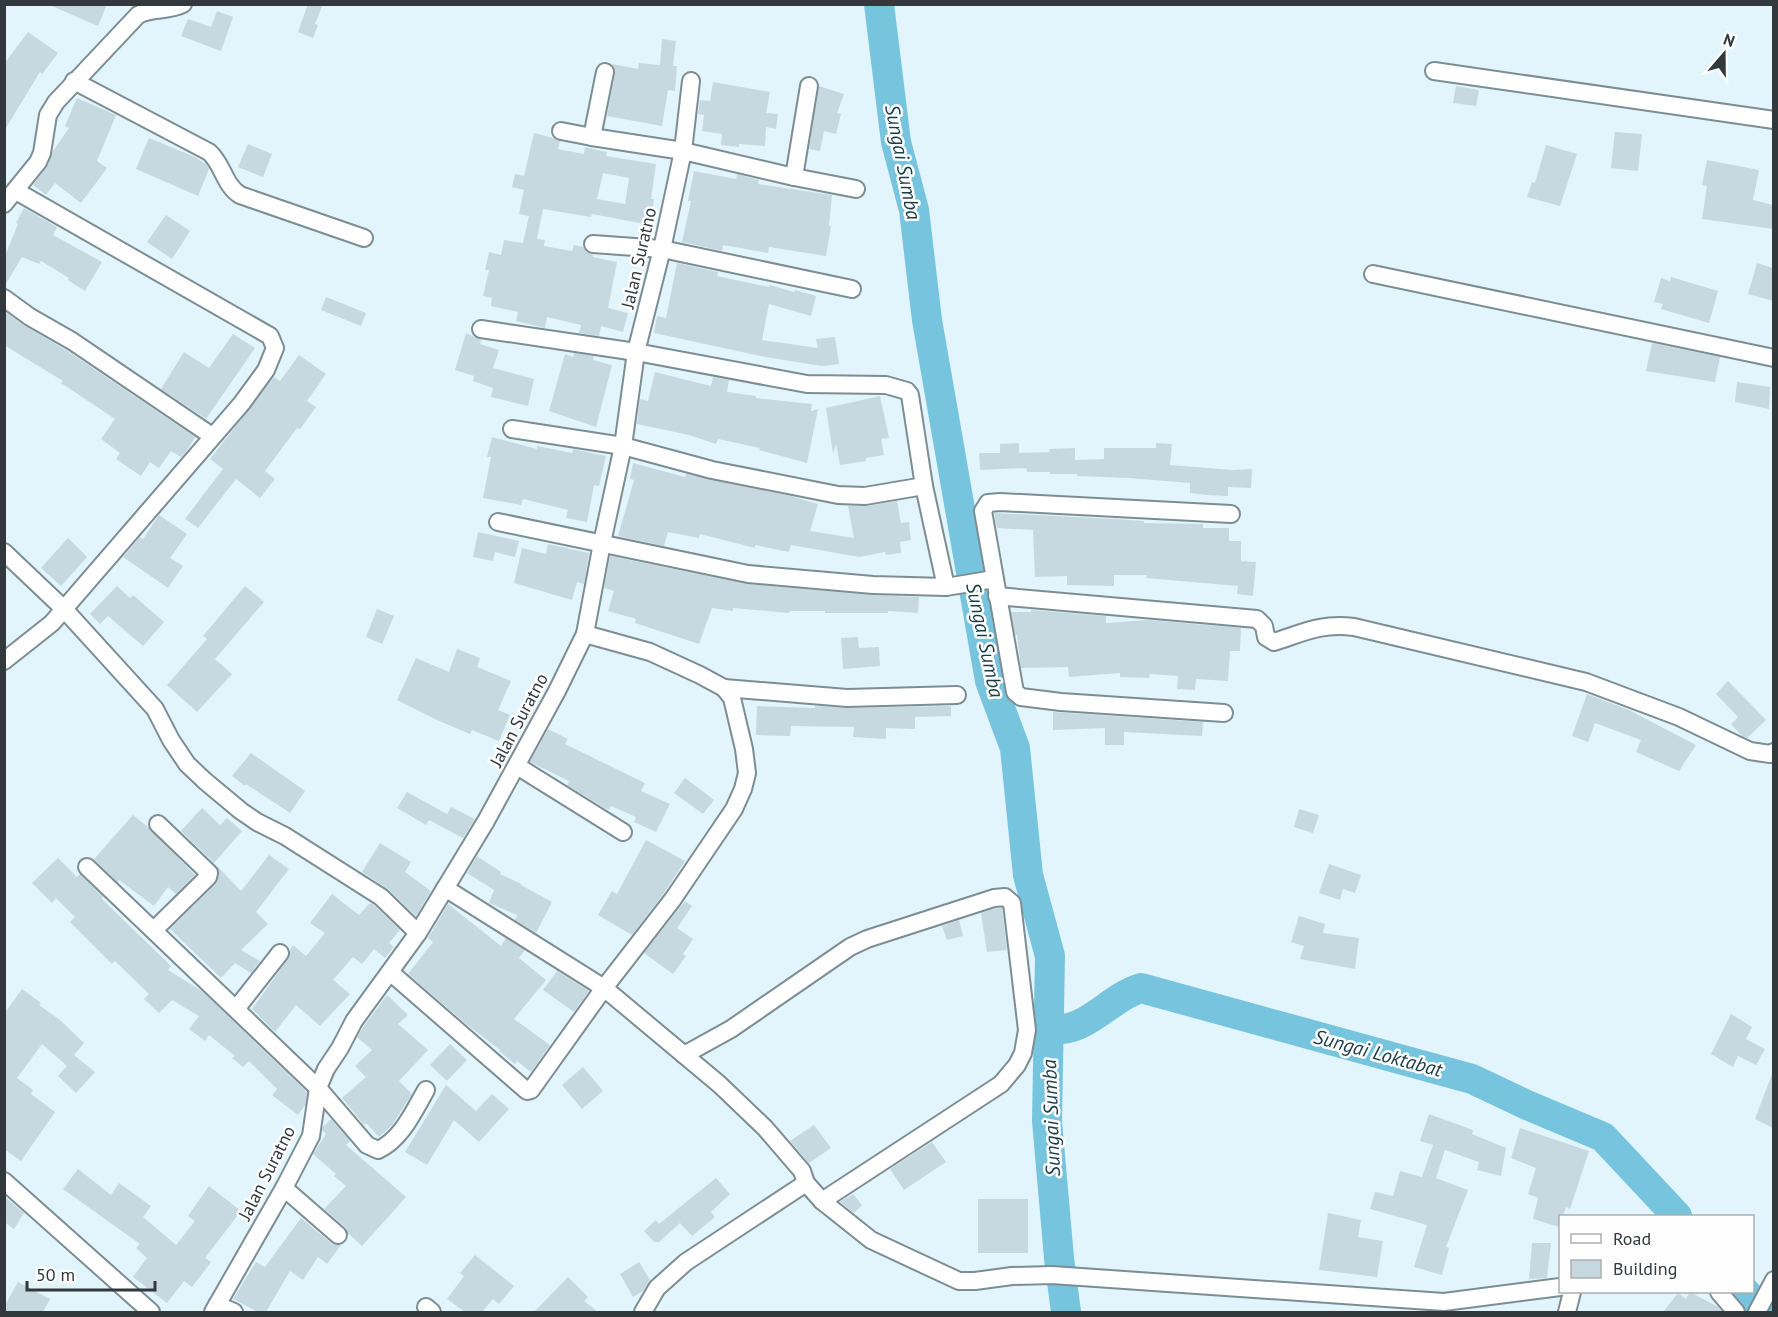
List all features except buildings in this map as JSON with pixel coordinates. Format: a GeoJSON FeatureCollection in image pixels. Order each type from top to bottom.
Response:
{"type":"FeatureCollection","features":[{"type":"Feature","properties":{"kind":"street"},"geometry":{"type":"LineString","coordinates":[[4,204],[38,162],[42,153],[48,115],[74,81],[138,15],[147,10],[175,9],[183,4]]}},
{"type":"Feature","properties":{"kind":"street"},"geometry":{"type":"LineString","coordinates":[[1434,70],[1773,120]]}},
{"type":"Feature","properties":{"kind":"street"},"geometry":{"type":"LineString","coordinates":[[592,137],[605,72]]}},
{"type":"Feature","properties":{"kind":"street"},"geometry":{"type":"LineString","coordinates":[[74,81],[209,152],[231,188],[240,195],[364,238]]}},
{"type":"Feature","properties":{"kind":"street","name":"Jalan Suratno"},"geometry":{"type":"LineString","coordinates":[[215,1309],[311,1136],[318,1088],[326,1069],[354,1021],[418,933],[446,888],[517,766],[585,634],[623,446],[636,352],[662,249],[683,151],[691,81]]}},
{"type":"Feature","properties":{"kind":"street"},"geometry":{"type":"LineString","coordinates":[[794,177],[809,86]]}},
{"type":"Feature","properties":{"kind":"street"},"geometry":{"type":"LineString","coordinates":[[561,131],[683,151],[856,189]]}},
{"type":"Feature","properties":{"kind":"street"},"geometry":{"type":"LineString","coordinates":[[4,660],[52,623],[242,403],[266,370],[275,348],[270,336],[16,191]]}},
{"type":"Feature","properties":{"kind":"street"},"geometry":{"type":"LineString","coordinates":[[593,244],[662,249],[852,289]]}},
{"type":"Feature","properties":{"kind":"street"},"geometry":{"type":"LineString","coordinates":[[1373,273],[1773,358]]}},
{"type":"Feature","properties":{"kind":"street"},"geometry":{"type":"LineString","coordinates":[[4,298],[212,436]]}},
{"type":"Feature","properties":{"kind":"street"},"geometry":{"type":"LineString","coordinates":[[482,329],[636,352],[807,384],[886,385],[907,391],[910,395],[924,486],[951,586]]}},
{"type":"Feature","properties":{"kind":"street"},"geometry":{"type":"LineString","coordinates":[[512,429],[623,446],[712,470],[838,495],[865,496],[924,486]]}},
{"type":"Feature","properties":{"kind":"street"},"geometry":{"type":"LineString","coordinates":[[1224,712],[1061,702],[1021,697],[1015,692],[993,585],[982,511],[988,503],[1000,502],[1231,514]]}},
{"type":"Feature","properties":{"kind":"street"},"geometry":{"type":"LineString","coordinates":[[498,522],[748,574],[873,585],[993,585],[1257,619],[1264,626],[1266,637],[1274,642],[1320,626],[1354,627],[1586,682],[1679,717],[1750,751],[1770,754],[1773,752]]}},
{"type":"Feature","properties":{"kind":"street"},"geometry":{"type":"LineString","coordinates":[[4,552],[64,609],[155,709],[171,741],[187,764],[205,781],[257,822],[285,836],[381,897],[418,933]]}},
{"type":"Feature","properties":{"kind":"street"},"geometry":{"type":"LineString","coordinates":[[390,972],[529,1091],[673,899],[734,809],[747,773],[732,698],[724,688],[650,652],[585,634]]}},
{"type":"Feature","properties":{"kind":"street"},"geometry":{"type":"LineString","coordinates":[[724,688],[848,698],[957,695]]}},
{"type":"Feature","properties":{"kind":"street"},"geometry":{"type":"LineString","coordinates":[[517,766],[623,832]]}},
{"type":"Feature","properties":{"kind":"street"},"geometry":{"type":"LineString","coordinates":[[154,930],[208,877],[209,873],[158,824]]}},
{"type":"Feature","properties":{"kind":"street"},"geometry":{"type":"LineString","coordinates":[[87,867],[318,1088],[368,1145],[378,1150],[384,1147],[408,1123],[426,1090]]}},
{"type":"Feature","properties":{"kind":"street"},"geometry":{"type":"LineString","coordinates":[[446,888],[604,988],[719,1084],[765,1128],[802,1171],[806,1183],[822,1201],[871,1240],[959,1281],[1052,1275],[1443,1307],[1559,1287]]}},
{"type":"Feature","properties":{"kind":"street"},"geometry":{"type":"LineString","coordinates":[[684,1055],[730,1029],[850,947],[867,939],[994,898],[1005,897],[1012,903],[1027,1030],[1023,1053],[1017,1065],[1001,1084],[822,1201]]}},
{"type":"Feature","properties":{"kind":"street"},"geometry":{"type":"LineString","coordinates":[[236,1009],[280,953]]}},
{"type":"Feature","properties":{"kind":"street"},"geometry":{"type":"LineString","coordinates":[[4,1180],[151,1312]]}},
{"type":"Feature","properties":{"kind":"street"},"geometry":{"type":"LineString","coordinates":[[643,1312],[657,1288],[686,1262],[806,1183]]}},
{"type":"Feature","properties":{"kind":"street"},"geometry":{"type":"LineString","coordinates":[[284,1188],[338,1235]]}},
{"type":"Feature","properties":{"kind":"street"},"geometry":{"type":"LineString","coordinates":[[1757,1312],[1771,1286]]}},
{"type":"Feature","properties":{"kind":"street"},"geometry":{"type":"LineString","coordinates":[[1568,1312],[1572,1293]]}},
{"type":"Feature","properties":{"kind":"street"},"geometry":{"type":"LineString","coordinates":[[1720,1293],[1736,1312]]}},
{"type":"Feature","properties":{"kind":"street"},"geometry":{"type":"LineString","coordinates":[[215,1309],[234,1312]]}},
{"type":"Feature","properties":{"kind":"waterway","name":"Sungai Sumba"},"geometry":{"type":"LineString","coordinates":[[879,4],[896,142],[914,210],[927,320],[990,681],[1015,748],[1028,875],[1050,956],[1047,1121],[1066,1312]]}},
{"type":"Feature","properties":{"kind":"waterway","name":"Sungai Loktabat"},"geometry":{"type":"LineString","coordinates":[[1049,1029],[1075,1026],[1118,999],[1141,988],[1472,1079],[1603,1137],[1676,1215]]}},
{"type":"Feature","properties":{"kind":"waterway","name":"Sungai Loktabat"},"geometry":{"type":"LineString","coordinates":[[1746,1293],[1752,1300],[1772,1312]]}}]}
